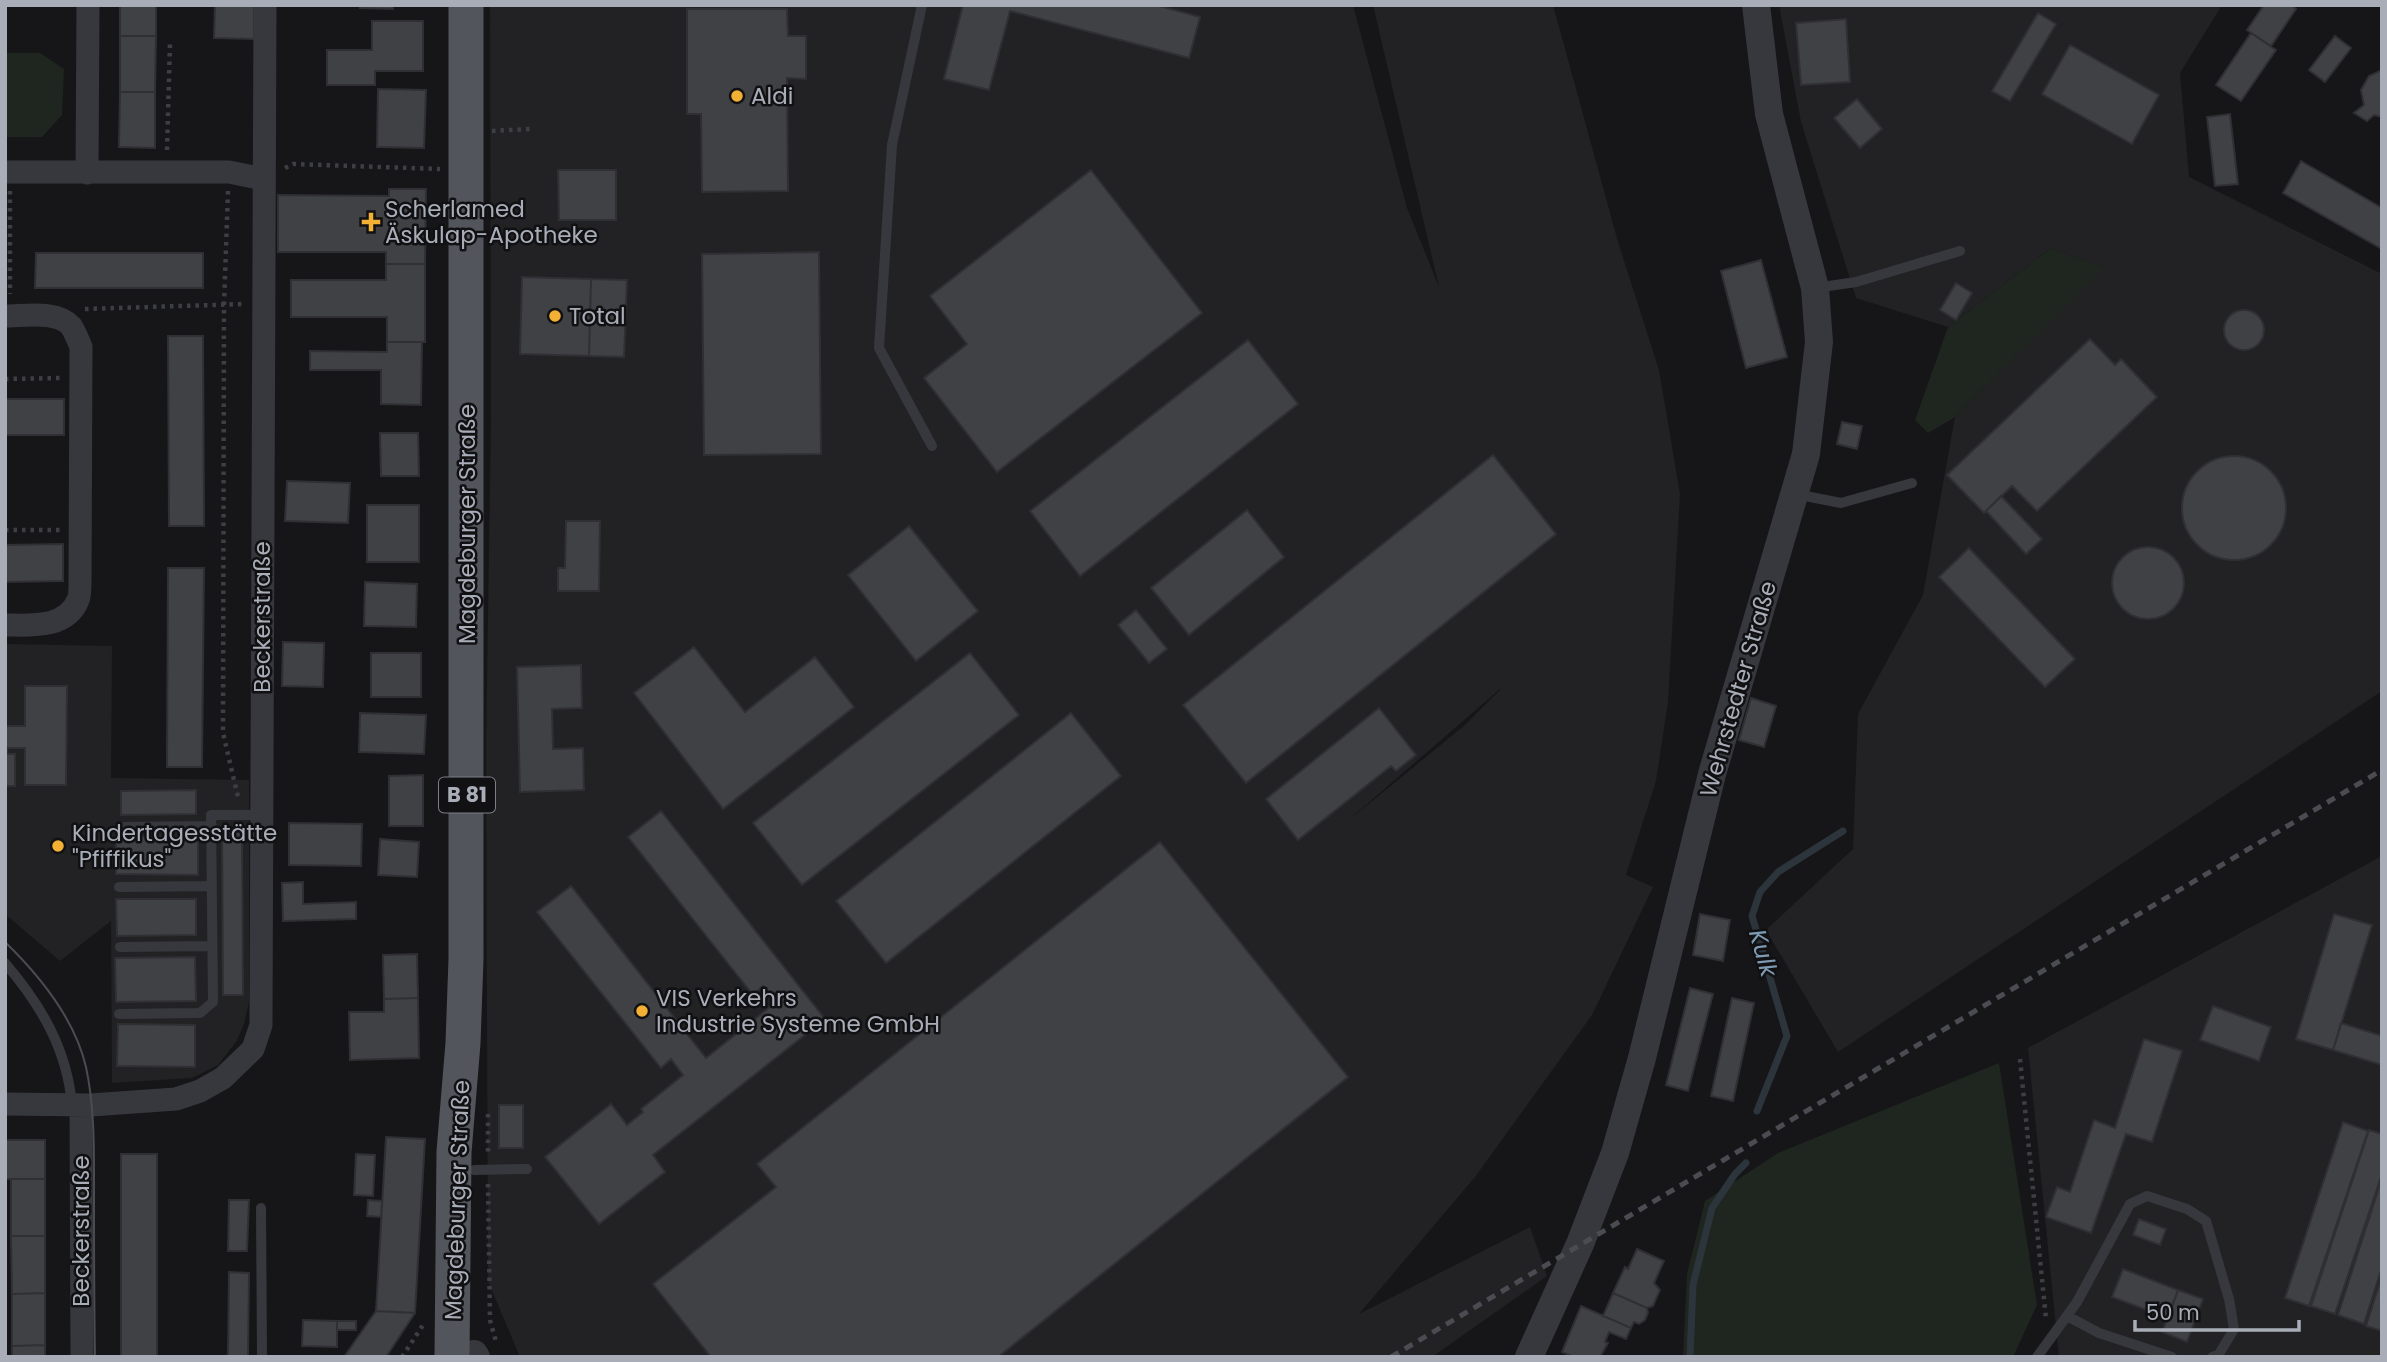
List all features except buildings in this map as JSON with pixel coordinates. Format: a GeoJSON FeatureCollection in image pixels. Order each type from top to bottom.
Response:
{"type":"FeatureCollection","features":[{"type":"Feature","properties":{"kind":"main road","name":"Magdeburger Straße"},"geometry":{"type":"LineString","coordinates":[[466,5],[467,702],[463,1043],[454,1152],[469,1356]]}},
{"type":"Feature","properties":{"kind":"main road","name":"Magdeburger Straße"},"geometry":{"type":"LineString","coordinates":[[463,1043],[474,1151],[469,1356]]}},
{"type":"Feature","properties":{"kind":"street"},"geometry":{"type":"LineString","coordinates":[[87,173],[88,5]]}},
{"type":"Feature","properties":{"kind":"street","name":"Beckerstraße"},"geometry":{"type":"LineString","coordinates":[[82,1357],[81,1105],[176,1099],[200,1091],[223,1078],[253,1049],[261,1026],[252,815],[265,5]]}},
{"type":"Feature","properties":{"kind":"street","name":"Wehrstedter Straße"},"geometry":{"type":"LineString","coordinates":[[1529,1357],[1584,1232],[1615,1153],[1642,1058],[1712,774],[1806,454],[1819,342],[1815,288],[1769,114],[1756,5]]}},
{"type":"Feature","properties":{"kind":"street"},"geometry":{"type":"LineString","coordinates":[[8,172],[229,172],[263,179]]}},
{"type":"Feature","properties":{"kind":"street"},"geometry":{"type":"LineString","coordinates":[[5,625],[45,625],[65,617],[78,600],[80,583],[81,347],[72,327],[63,320],[48,316],[8,316]]}},
{"type":"Feature","properties":{"kind":"street"},"geometry":{"type":"LineString","coordinates":[[5,1104],[81,1105]]}},
{"type":"Feature","properties":{"kind":"lane"},"geometry":{"type":"LineString","coordinates":[[922,5],[892,145],[879,348],[932,446]]}},
{"type":"Feature","properties":{"kind":"lane"},"geometry":{"type":"LineString","coordinates":[[1815,288],[1856,282],[1960,251]]}},
{"type":"Feature","properties":{"kind":"lane"},"geometry":{"type":"LineString","coordinates":[[1795,494],[1841,503],[1912,483]]}},
{"type":"Feature","properties":{"kind":"lane"},"geometry":{"type":"LineString","coordinates":[[119,1014],[200,1013],[213,1002],[211,815],[252,815]]}},
{"type":"Feature","properties":{"kind":"lane"},"geometry":{"type":"LineString","coordinates":[[120,827],[212,826]]}},
{"type":"Feature","properties":{"kind":"lane"},"geometry":{"type":"LineString","coordinates":[[119,887],[212,886]]}},
{"type":"Feature","properties":{"kind":"lane"},"geometry":{"type":"LineString","coordinates":[[120,947],[212,946]]}},
{"type":"Feature","properties":{"kind":"lane"},"geometry":{"type":"LineString","coordinates":[[5,963],[28,990],[52,1030],[81,1105]]}},
{"type":"Feature","properties":{"kind":"lane"},"geometry":{"type":"LineString","coordinates":[[474,1170],[527,1169]]}},
{"type":"Feature","properties":{"kind":"lane"},"geometry":{"type":"LineString","coordinates":[[2037,1357],[2077,1302],[2130,1204],[2147,1196],[2187,1209],[2206,1221],[2229,1299],[2234,1329],[2219,1354],[2211,1357]]}},
{"type":"Feature","properties":{"kind":"lane"},"geometry":{"type":"LineString","coordinates":[[261,1208],[262,1357]]}},
{"type":"Feature","properties":{"kind":"lane"},"geometry":{"type":"LineString","coordinates":[[2067,1316],[2099,1333],[2172,1357]]}},
{"type":"Feature","properties":{"kind":"path"},"geometry":{"type":"LineString","coordinates":[[166,172],[170,43]]}},
{"type":"Feature","properties":{"kind":"path"},"geometry":{"type":"LineString","coordinates":[[485,131],[530,129]]}},
{"type":"Feature","properties":{"kind":"path"},"geometry":{"type":"LineString","coordinates":[[263,179],[293,164],[442,169]]}},
{"type":"Feature","properties":{"kind":"path"},"geometry":{"type":"LineString","coordinates":[[8,172],[8,316]]}},
{"type":"Feature","properties":{"kind":"path"},"geometry":{"type":"LineString","coordinates":[[229,172],[224,305],[223,733],[252,815]]}},
{"type":"Feature","properties":{"kind":"path"},"geometry":{"type":"LineString","coordinates":[[63,320],[75,309],[262,303]]}},
{"type":"Feature","properties":{"kind":"path"},"geometry":{"type":"LineString","coordinates":[[5,379],[80,379]]}},
{"type":"Feature","properties":{"kind":"path"},"geometry":{"type":"LineString","coordinates":[[5,530],[80,530]]}},
{"type":"Feature","properties":{"kind":"path"},"geometry":{"type":"LineString","coordinates":[[2020,1059],[2048,1341]]}},
{"type":"Feature","properties":{"kind":"path"},"geometry":{"type":"LineString","coordinates":[[401,1357],[430,1316]]}},
{"type":"Feature","properties":{"kind":"shaded area"},"geometry":{"type":"Polygon","coordinates":[[[490,5],[1353,5],[1407,208],[1439,287],[1373,5],[1553,5],[1618,242],[1659,370],[1680,494],[1668,702],[1656,781],[1626,875],[1653,887],[1592,1015],[1475,1177],[1359,1314],[1530,1227],[1547,1276],[1432,1357],[520,1357],[488,1281],[486,750],[491,419],[490,5]],[[1501,689],[1344,824],[1465,725],[1501,689]]]}},
{"type":"Feature","properties":{"kind":"shaded area"},"geometry":{"type":"Polygon","coordinates":[[[1779,5],[2222,5],[2180,73],[2189,177],[2382,274],[2382,691],[1838,1052],[1766,930],[1853,849],[1858,714],[1923,595],[1955,417],[2103,268],[2051,248],[1948,327],[1856,298],[1801,122],[1779,5]]]}},
{"type":"Feature","properties":{"kind":"shaded area"},"geometry":{"type":"Polygon","coordinates":[[[5,53],[40,53],[64,69],[62,115],[42,137],[5,137],[5,53]]]}},
{"type":"Feature","properties":{"kind":"shaded area"},"geometry":{"type":"Polygon","coordinates":[[[2051,248],[2104,268],[1955,417],[1928,433],[1915,420],[1948,327],[2051,248]]]}},
{"type":"Feature","properties":{"kind":"shaded area"},"geometry":{"type":"Polygon","coordinates":[[[5,644],[112,646],[111,778],[249,780],[249,1001],[244,1024],[236,1042],[218,1065],[192,1078],[112,1083],[111,921],[60,961],[5,914],[5,644]]]}},
{"type":"Feature","properties":{"kind":"shaded area"},"geometry":{"type":"Polygon","coordinates":[[[2382,856],[2382,1357],[2059,1357],[2028,1048],[2382,856]]]}},
{"type":"Feature","properties":{"kind":"shaded area"},"geometry":{"type":"Polygon","coordinates":[[[1999,1063],[2037,1305],[2013,1357],[1683,1357],[1687,1274],[1705,1201],[1778,1153],[1999,1063]]]}},
{"type":"Feature","properties":{"kind":"waterway","name":"Kulk"},"geometry":{"type":"LineString","coordinates":[[1757,1111],[1787,1036],[1752,916],[1760,892],[1778,872],[1843,831]]}},
{"type":"Feature","properties":{"kind":"waterway","name":"Kulk"},"geometry":{"type":"LineString","coordinates":[[1690,1357],[1693,1285],[1712,1208],[1735,1174],[1746,1163]]}},
{"type":"Feature","properties":{"kind":"tram line"},"geometry":{"type":"LineString","coordinates":[[5,942],[43,984],[65,1015],[81,1049],[86,1067],[93,1131],[95,1357]]}},
{"type":"Feature","properties":{"kind":"railway"},"geometry":{"type":"LineString","coordinates":[[1391,1357],[2382,770]]}},
{"type":"Feature","properties":{"kind":"place","name":"Aldi"},"geometry":{"type":"Point","coordinates":[737,96]}},
{"type":"Feature","properties":{"kind":"place","name":"Scherlamed Äskulap-Apotheke"},"geometry":{"type":"Point","coordinates":[371,222]}},
{"type":"Feature","properties":{"kind":"place","name":"Total"},"geometry":{"type":"Point","coordinates":[555,316]}},
{"type":"Feature","properties":{"kind":"place","name":"Kindertagesstätte \"Pfiffikus\""},"geometry":{"type":"Point","coordinates":[58,846]}},
{"type":"Feature","properties":{"kind":"place","name":"VIS Verkehrs Industrie Systeme GmbH"},"geometry":{"type":"Point","coordinates":[642,1011]}}]}
